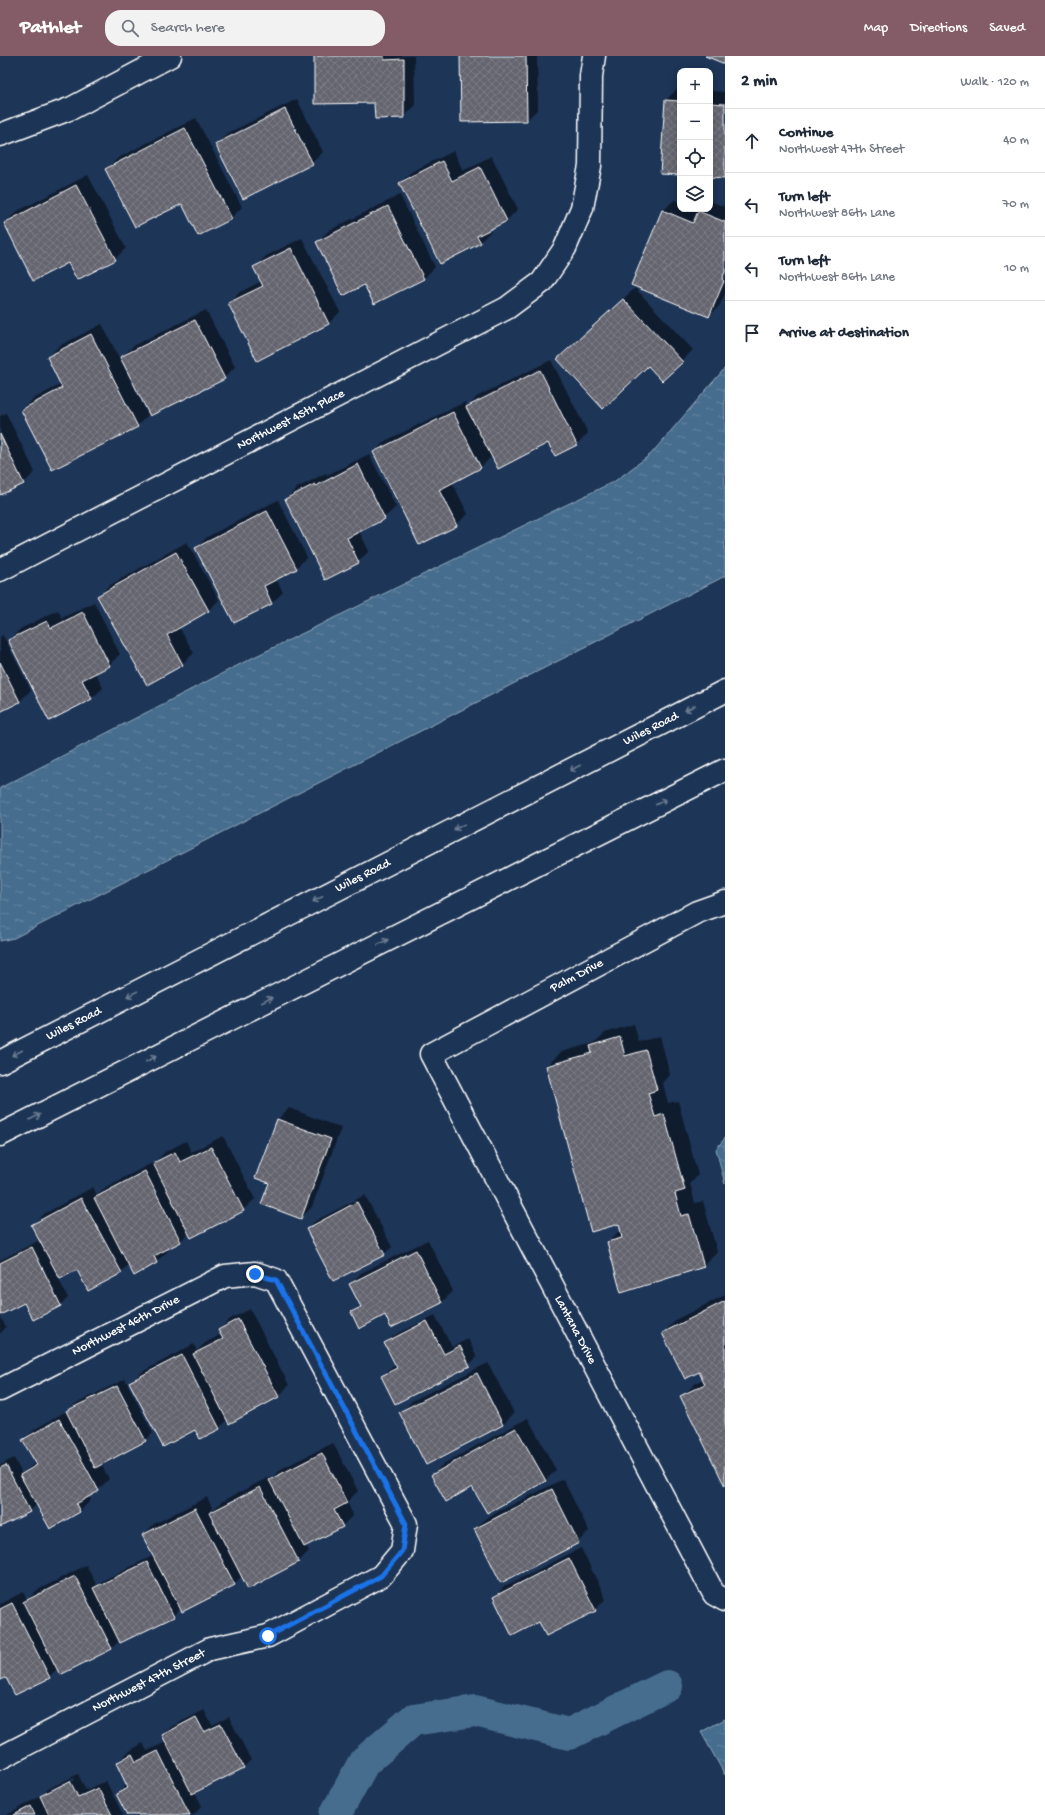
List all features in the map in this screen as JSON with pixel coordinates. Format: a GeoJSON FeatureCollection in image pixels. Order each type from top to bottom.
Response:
{"type":"FeatureCollection","features":[{"type":"Feature","properties":{"kind":"street"},"geometry":{"type":"LineString","coordinates":[[0,135],[72,108],[170,56]]}},
{"type":"Feature","properties":{"kind":"street","name":"Northwest 45th Place"},"geometry":{"type":"LineString","coordinates":[[0,570],[507,308],[542,282],[565,248],[582,208],[590,166],[591,76],[594,56]]}},
{"type":"Feature","properties":{"kind":"street","name":"Wiles Road"},"geometry":{"type":"LineString","coordinates":[[0,1062],[725,691]]}},
{"type":"Feature","properties":{"kind":"street"},"geometry":{"type":"LineString","coordinates":[[0,1135],[725,770]]}},
{"type":"Feature","properties":{"kind":"street","name":"Palm Drive"},"geometry":{"type":"LineString","coordinates":[[431,1054],[697,912],[725,902]]}},
{"type":"Feature","properties":{"kind":"street","name":"Lantana Drive"},"geometry":{"type":"LineString","coordinates":[[431,1054],[714,1594],[725,1600]]}},
{"type":"Feature","properties":{"kind":"street","name":"Northwest 46th Drive"},"geometry":{"type":"LineString","coordinates":[[0,1390],[225,1276],[255,1274],[276,1280],[406,1524],[402,1551]]}},
{"type":"Feature","properties":{"kind":"street","name":"Northwest 47th Street"},"geometry":{"type":"LineString","coordinates":[[0,1758],[210,1649],[268,1636],[381,1576],[402,1551]]}},
{"type":"Feature","properties":{"kind":"water"},"geometry":{"type":"Polygon","coordinates":[[[725,368],[725,576],[14,938],[0,941],[0,788],[254,657],[615,481],[651,454],[725,368]]]}},
{"type":"Feature","properties":{"kind":"water"},"geometry":{"type":"Polygon","coordinates":[[[725,1138],[725,1184],[716,1149],[725,1138]]]}},
{"type":"Feature","properties":{"kind":"water"},"geometry":{"type":"Polygon","coordinates":[[[725,1719],[725,1775],[701,1732],[725,1719]]]}},
{"type":"Feature","properties":{"kind":"building"},"geometry":{"type":"Polygon","coordinates":[[[314,56],[384,56],[384,60],[404,59],[404,118],[375,119],[374,103],[314,104],[314,56]]]}},
{"type":"Feature","properties":{"kind":"building"},"geometry":{"type":"Polygon","coordinates":[[[460,56],[526,56],[527,121],[461,122],[460,56]]]}},
{"type":"Feature","properties":{"kind":"building"},"geometry":{"type":"Polygon","coordinates":[[[705,56],[725,56],[725,64],[705,56]]]}},
{"type":"Feature","properties":{"kind":"building"},"geometry":{"type":"Polygon","coordinates":[[[665,100],[677,101],[677,175],[660,174],[665,100]]]}},
{"type":"Feature","properties":{"kind":"building"},"geometry":{"type":"Polygon","coordinates":[[[713,103],[725,104],[725,178],[713,177],[713,103]]]}},
{"type":"Feature","properties":{"kind":"building"},"geometry":{"type":"Polygon","coordinates":[[[285,109],[313,164],[243,199],[215,144],[285,109]]]}},
{"type":"Feature","properties":{"kind":"building"},"geometry":{"type":"Polygon","coordinates":[[[185,128],[232,219],[198,236],[182,204],[135,227],[105,169],[185,128]]]}},
{"type":"Feature","properties":{"kind":"building"},"geometry":{"type":"Polygon","coordinates":[[[442,161],[452,181],[480,167],[507,221],[477,236],[481,243],[440,264],[399,183],[442,161]]]}},
{"type":"Feature","properties":{"kind":"building"},"geometry":{"type":"Polygon","coordinates":[[[76,185],[116,260],[77,280],[68,263],[33,281],[4,223],[76,185]]]}},
{"type":"Feature","properties":{"kind":"building"},"geometry":{"type":"Polygon","coordinates":[[[388,206],[424,279],[374,304],[364,285],[343,296],[316,242],[388,206]]]}},
{"type":"Feature","properties":{"kind":"building"},"geometry":{"type":"Polygon","coordinates":[[[662,210],[693,223],[698,212],[725,222],[725,272],[722,279],[724,281],[709,317],[631,285],[662,210]]]}},
{"type":"Feature","properties":{"kind":"building"},"geometry":{"type":"Polygon","coordinates":[[[291,248],[329,324],[257,361],[228,303],[263,286],[253,267],[291,248]]]}},
{"type":"Feature","properties":{"kind":"building"},"geometry":{"type":"Polygon","coordinates":[[[623,299],[683,362],[662,381],[648,366],[603,409],[557,359],[623,299]]]}},
{"type":"Feature","properties":{"kind":"building"},"geometry":{"type":"Polygon","coordinates":[[[195,320],[225,379],[150,416],[120,357],[195,320]]]}},
{"type":"Feature","properties":{"kind":"building"},"geometry":{"type":"Polygon","coordinates":[[[91,334],[138,427],[52,470],[21,410],[62,388],[47,357],[91,334]]]}},
{"type":"Feature","properties":{"kind":"building"},"geometry":{"type":"Polygon","coordinates":[[[540,370],[577,445],[555,456],[548,443],[498,469],[466,407],[540,370]]]}},
{"type":"Feature","properties":{"kind":"building"},"geometry":{"type":"Polygon","coordinates":[[[453,412],[481,468],[439,490],[457,526],[419,545],[373,452],[453,412]]]}},
{"type":"Feature","properties":{"kind":"building"},"geometry":{"type":"Polygon","coordinates":[[[0,434],[24,484],[0,495],[0,434]]]}},
{"type":"Feature","properties":{"kind":"building"},"geometry":{"type":"Polygon","coordinates":[[[358,464],[385,519],[347,538],[359,563],[325,580],[285,499],[315,484],[316,486],[358,464]]]}},
{"type":"Feature","properties":{"kind":"building"},"geometry":{"type":"Polygon","coordinates":[[[267,511],[297,569],[264,586],[272,604],[234,623],[195,548],[267,511]]]}},
{"type":"Feature","properties":{"kind":"building"},"geometry":{"type":"Polygon","coordinates":[[[176,552],[209,611],[167,635],[183,665],[147,685],[97,596],[176,552]]]}},
{"type":"Feature","properties":{"kind":"building"},"geometry":{"type":"Polygon","coordinates":[[[83,612],[110,666],[82,680],[92,699],[49,721],[8,640],[47,621],[51,628],[83,612]]]}},
{"type":"Feature","properties":{"kind":"building"},"geometry":{"type":"Polygon","coordinates":[[[0,662],[20,702],[0,712],[0,662]]]}},
{"type":"Feature","properties":{"kind":"building"},"geometry":{"type":"Polygon","coordinates":[[[620,1037],[625,1056],[646,1050],[657,1090],[648,1093],[655,1117],[664,1114],[685,1190],[675,1193],[681,1216],[689,1214],[704,1267],[621,1293],[607,1242],[622,1238],[619,1224],[591,1232],[546,1066],[592,1053],[590,1046],[620,1037]]]}},
{"type":"Feature","properties":{"kind":"building"},"geometry":{"type":"Polygon","coordinates":[[[277,1119],[331,1139],[301,1219],[261,1204],[269,1183],[255,1178],[277,1119]]]}},
{"type":"Feature","properties":{"kind":"building"},"geometry":{"type":"Polygon","coordinates":[[[211,1147],[244,1211],[191,1238],[153,1163],[175,1152],[180,1162],[211,1147]]]}},
{"type":"Feature","properties":{"kind":"building"},"geometry":{"type":"Polygon","coordinates":[[[145,1171],[181,1242],[154,1256],[157,1263],[134,1276],[94,1198],[145,1171]]]}},
{"type":"Feature","properties":{"kind":"building"},"geometry":{"type":"Polygon","coordinates":[[[81,1198],[122,1273],[88,1291],[77,1270],[60,1279],[31,1225],[81,1198]]]}},
{"type":"Feature","properties":{"kind":"building"},"geometry":{"type":"Polygon","coordinates":[[[357,1202],[385,1255],[333,1281],[306,1229],[357,1202]]]}},
{"type":"Feature","properties":{"kind":"building"},"geometry":{"type":"Polygon","coordinates":[[[32,1247],[61,1306],[33,1320],[24,1303],[0,1315],[0,1263],[32,1247]]]}},
{"type":"Feature","properties":{"kind":"building"},"geometry":{"type":"Polygon","coordinates":[[[416,1250],[442,1303],[391,1328],[385,1315],[359,1329],[351,1312],[361,1307],[349,1284],[416,1250]]]}},
{"type":"Feature","properties":{"kind":"building"},"geometry":{"type":"Polygon","coordinates":[[[725,1301],[725,1486],[680,1396],[705,1384],[699,1372],[685,1379],[662,1333],[725,1301]]]}},
{"type":"Feature","properties":{"kind":"building"},"geometry":{"type":"Polygon","coordinates":[[[238,1319],[279,1397],[229,1424],[193,1354],[223,1339],[218,1330],[238,1319]]]}},
{"type":"Feature","properties":{"kind":"building"},"geometry":{"type":"Polygon","coordinates":[[[427,1321],[444,1354],[460,1346],[470,1366],[395,1404],[381,1376],[397,1368],[384,1343],[427,1321]]]}},
{"type":"Feature","properties":{"kind":"building"},"geometry":{"type":"Polygon","coordinates":[[[182,1355],[220,1429],[200,1439],[195,1430],[163,1447],[129,1382],[182,1355]]]}},
{"type":"Feature","properties":{"kind":"building"},"geometry":{"type":"Polygon","coordinates":[[[477,1373],[503,1425],[426,1465],[399,1412],[477,1373]]]}},
{"type":"Feature","properties":{"kind":"building"},"geometry":{"type":"Polygon","coordinates":[[[117,1386],[146,1441],[95,1468],[66,1411],[117,1386]]]}},
{"type":"Feature","properties":{"kind":"building"},"geometry":{"type":"Polygon","coordinates":[[[59,1419],[99,1491],[76,1504],[80,1512],[50,1529],[20,1475],[37,1465],[22,1440],[59,1419]]]}},
{"type":"Feature","properties":{"kind":"building"},"geometry":{"type":"Polygon","coordinates":[[[516,1428],[546,1481],[487,1513],[472,1487],[446,1502],[431,1475],[516,1428]]]}},
{"type":"Feature","properties":{"kind":"building"},"geometry":{"type":"Polygon","coordinates":[[[322,1453],[347,1503],[334,1510],[343,1527],[304,1547],[269,1480],[322,1453]]]}},
{"type":"Feature","properties":{"kind":"building"},"geometry":{"type":"Polygon","coordinates":[[[6,1465],[30,1512],[0,1527],[0,1468],[6,1465]]]}},
{"type":"Feature","properties":{"kind":"building"},"geometry":{"type":"Polygon","coordinates":[[[260,1487],[299,1562],[248,1589],[209,1513],[260,1487]]]}},
{"type":"Feature","properties":{"kind":"building"},"geometry":{"type":"Polygon","coordinates":[[[552,1489],[579,1543],[501,1583],[474,1529],[552,1489]]]}},
{"type":"Feature","properties":{"kind":"building"},"geometry":{"type":"Polygon","coordinates":[[[195,1508],[235,1585],[182,1612],[142,1535],[195,1508]]]}},
{"type":"Feature","properties":{"kind":"building"},"geometry":{"type":"Polygon","coordinates":[[[569,1558],[596,1611],[546,1636],[539,1622],[512,1636],[493,1597],[569,1558]]]}},
{"type":"Feature","properties":{"kind":"building"},"geometry":{"type":"Polygon","coordinates":[[[147,1562],[174,1617],[120,1643],[93,1588],[147,1562]]]}},
{"type":"Feature","properties":{"kind":"building"},"geometry":{"type":"Polygon","coordinates":[[[75,1576],[112,1649],[60,1675],[23,1602],[75,1576]]]}},
{"type":"Feature","properties":{"kind":"building"},"geometry":{"type":"Polygon","coordinates":[[[12,1603],[50,1678],[15,1695],[6,1678],[0,1680],[0,1609],[12,1603]]]}},
{"type":"Feature","properties":{"kind":"building"},"geometry":{"type":"Polygon","coordinates":[[[196,1717],[204,1732],[221,1724],[244,1768],[192,1794],[162,1735],[196,1717]]]}},
{"type":"Feature","properties":{"kind":"building"},"geometry":{"type":"Polygon","coordinates":[[[158,1751],[190,1815],[127,1815],[116,1794],[128,1788],[116,1763],[132,1754],[136,1762],[158,1751]]]}},
{"type":"Feature","properties":{"kind":"building"},"geometry":{"type":"Polygon","coordinates":[[[70,1781],[78,1797],[98,1788],[112,1815],[49,1815],[40,1796],[70,1781]]]}},
{"type":"Feature","properties":{"kind":"building"},"geometry":{"type":"Polygon","coordinates":[[[31,1806],[35,1815],[14,1815],[31,1806]]]}},
{"type":"Feature","properties":{"kind":"waterway"},"geometry":{"type":"LineString","coordinates":[[335,1815],[364,1762],[413,1720],[475,1711],[569,1734],[667,1686]]}},
{"type":"Feature","properties":{"kind":"route"},"geometry":{"type":"LineString","coordinates":[[255,1274],[276,1280],[406,1524],[402,1551],[381,1576],[268,1636]]}}]}
